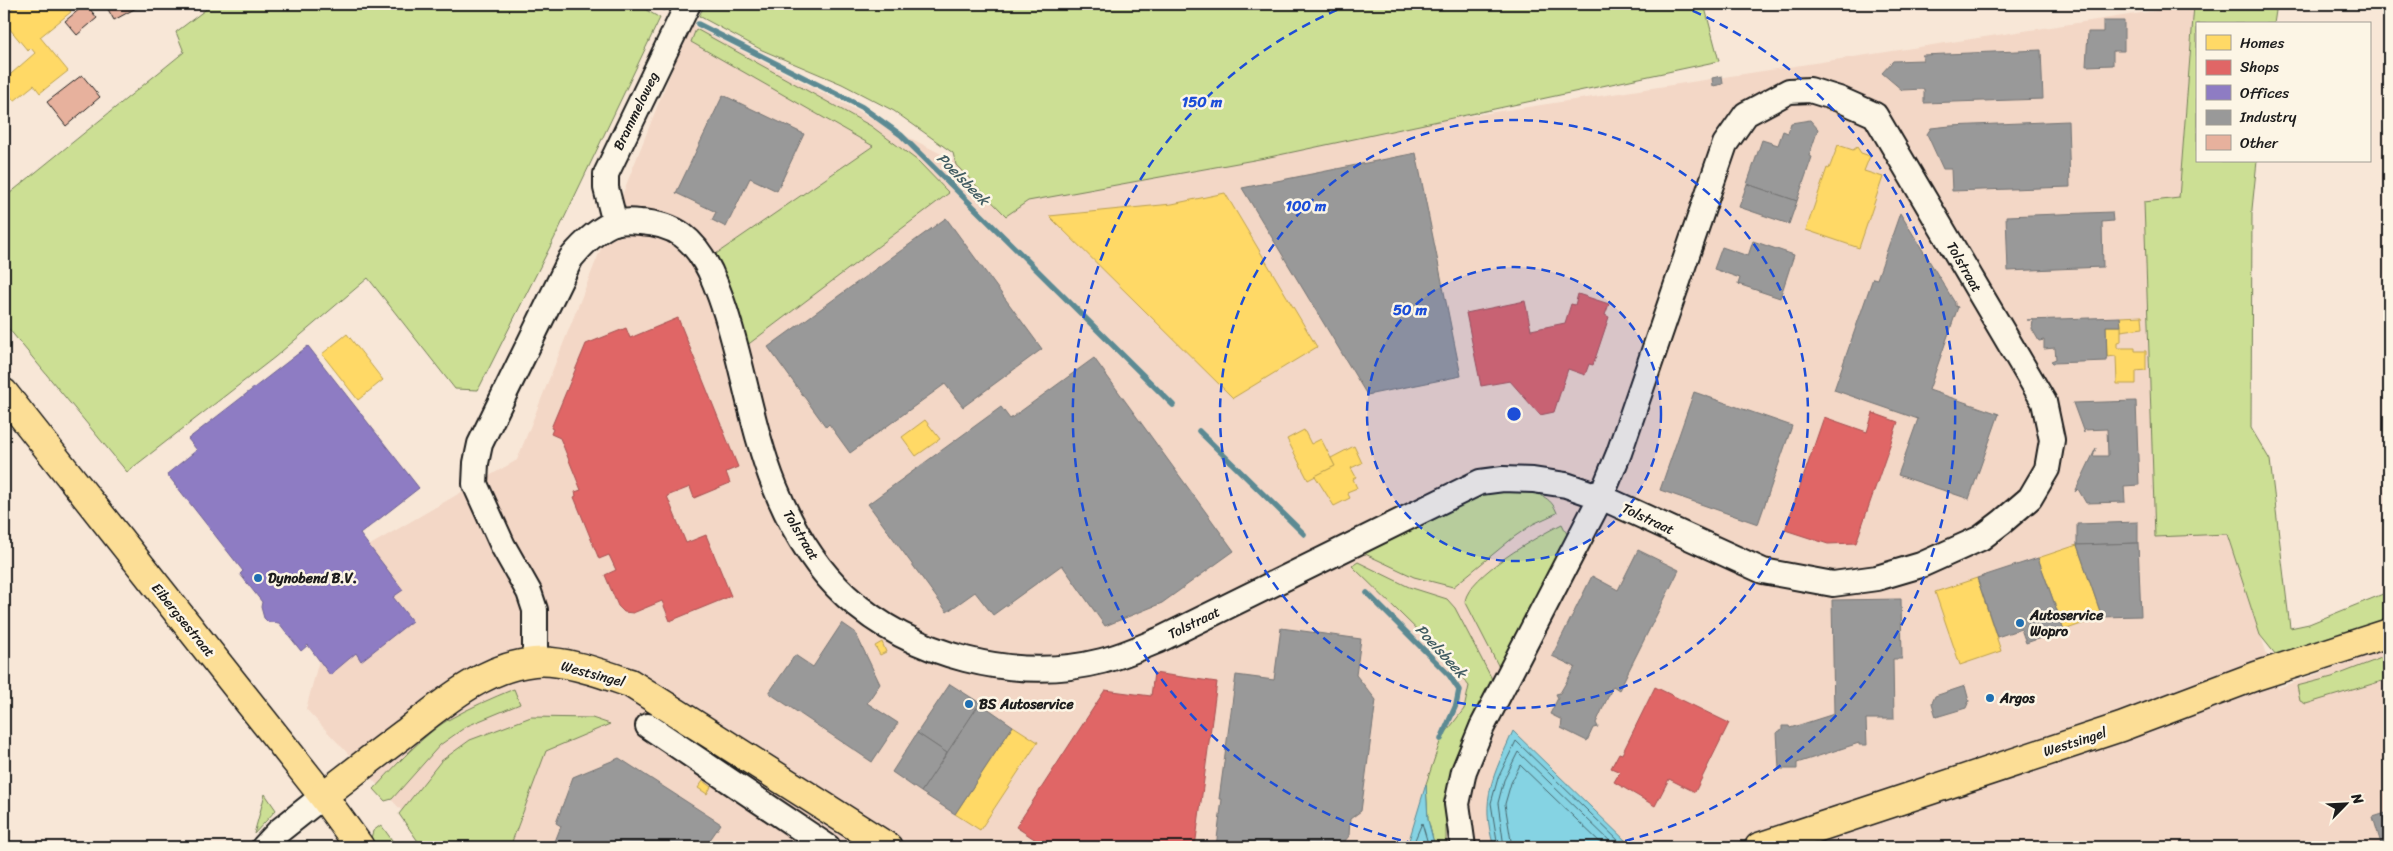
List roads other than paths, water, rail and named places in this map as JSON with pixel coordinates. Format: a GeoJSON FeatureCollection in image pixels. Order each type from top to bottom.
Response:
{"type":"FeatureCollection","features":[{"type":"Feature","properties":{"kind":"main road","name":"Eibergsestraat"},"geometry":{"type":"LineString","coordinates":[[4,394],[323,796],[360,847]]}},
{"type":"Feature","properties":{"kind":"main road","name":"Westsingel"},"geometry":{"type":"LineString","coordinates":[[1759,847],[2121,727],[2256,676],[2389,632]]}},
{"type":"Feature","properties":{"kind":"main road","name":"Westsingel"},"geometry":{"type":"LineString","coordinates":[[323,796],[454,694],[487,676],[535,662],[595,671],[630,683],[888,847]]}},
{"type":"Feature","properties":{"kind":"street","name":"Brammeloweg"},"geometry":{"type":"LineString","coordinates":[[615,223],[606,188],[606,174],[688,4]]}},
{"type":"Feature","properties":{"kind":"street","name":"Tolstraat"},"geometry":{"type":"LineString","coordinates":[[615,223],[635,221],[664,225],[685,236],[700,254],[710,272],[724,311],[763,453],[776,488],[800,539],[823,570],[846,596],[887,626],[940,651],[1015,668],[1044,667],[1100,661],[1131,652],[1480,482],[1502,479],[1532,480],[1566,485],[1601,497],[1763,571],[1833,584],[1877,578],[1921,565],[1981,538],[2030,498],[2047,469],[2052,440],[2044,402],[1875,115],[1839,99],[1810,90],[1789,91],[1746,114],[1725,144],[1619,453],[1601,497],[1482,727],[1464,771],[1458,804],[1463,847]]}},
{"type":"Feature","properties":{"kind":"street"},"geometry":{"type":"LineString","coordinates":[[535,662],[535,610],[529,592],[484,507],[475,484],[476,463],[480,444],[571,258],[581,246],[615,223]]}},
{"type":"Feature","properties":{"kind":"street"},"geometry":{"type":"LineString","coordinates":[[648,726],[828,847]]}},
{"type":"Feature","properties":{"kind":"street"},"geometry":{"type":"LineString","coordinates":[[264,847],[279,831],[323,796]]}},
{"type":"Feature","properties":{"kind":"water"},"geometry":{"type":"Polygon","coordinates":[[[1513,731],[1632,847],[1494,847],[1490,830],[1488,800],[1495,774],[1513,731]]]}},
{"type":"Feature","properties":{"kind":"water"},"geometry":{"type":"Polygon","coordinates":[[[1426,784],[1428,820],[1435,847],[1407,847],[1426,784]]]}},
{"type":"Feature","properties":{"kind":"waterway","name":"Poelsbeek"},"geometry":{"type":"LineString","coordinates":[[656,4],[664,8]]}},
{"type":"Feature","properties":{"kind":"waterway","name":"Poelsbeek"},"geometry":{"type":"LineString","coordinates":[[698,24],[862,107],[901,135],[1173,405]]}},
{"type":"Feature","properties":{"kind":"waterway","name":"Poelsbeek"},"geometry":{"type":"LineString","coordinates":[[1199,431],[1304,534]]}},
{"type":"Feature","properties":{"kind":"waterway","name":"Poelsbeek"},"geometry":{"type":"LineString","coordinates":[[1367,593],[1449,675],[1459,690],[1456,705],[1441,739]]}},
{"type":"Feature","properties":{"kind":"place","name":"Dynobend B.V."},"geometry":{"type":"Point","coordinates":[258,578]}},
{"type":"Feature","properties":{"kind":"place","name":"Autoservice Wopro"},"geometry":{"type":"Point","coordinates":[2020,623]}},
{"type":"Feature","properties":{"kind":"place","name":"Argos"},"geometry":{"type":"Point","coordinates":[1990,698]}},
{"type":"Feature","properties":{"kind":"place","name":"BS Autoservice"},"geometry":{"type":"Point","coordinates":[969,704]}}]}
